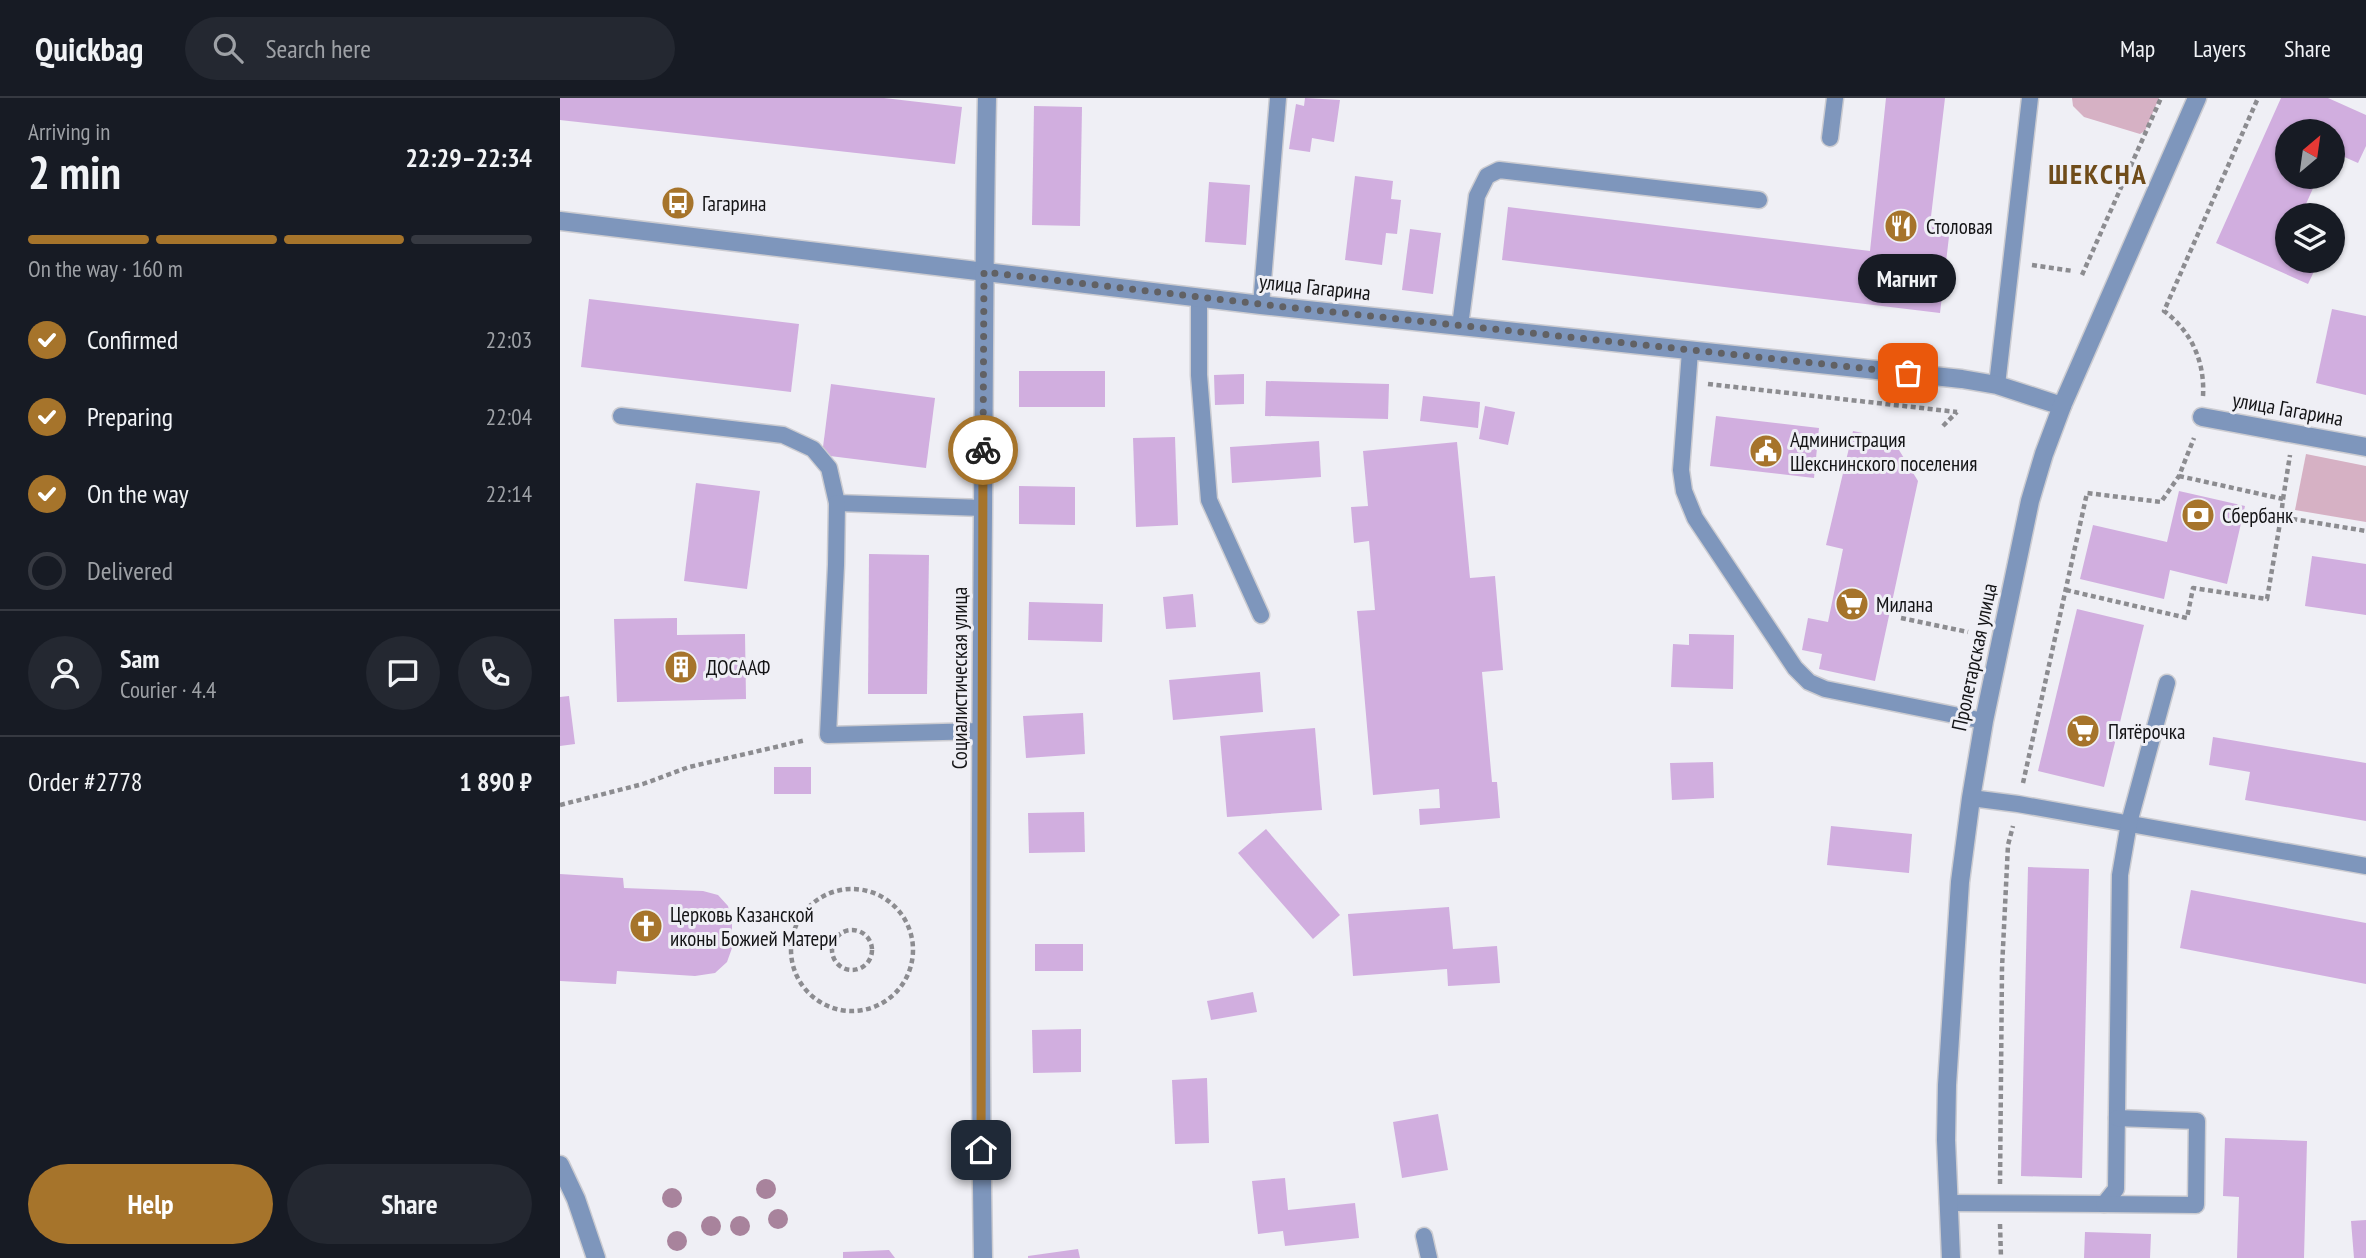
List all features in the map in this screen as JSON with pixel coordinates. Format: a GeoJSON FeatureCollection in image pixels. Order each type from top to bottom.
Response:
{"type":"FeatureCollection","features":[{"type":"Feature","properties":{"kind":"street","name":"Социалистическая улица"},"geometry":{"type":"LineString","coordinates":[[983,1258],[980,1069],[981,731],[987,98]]}},
{"type":"Feature","properties":{"kind":"street","name":"Пролетарская улица"},"geometry":{"type":"LineString","coordinates":[[1951,1258],[1946,1126],[1951,994],[1960,882],[1984,721],[2030,502],[2062,406],[2197,98]]}},
{"type":"Feature","properties":{"kind":"street","name":"улица Гагарина"},"geometry":{"type":"LineString","coordinates":[[560,221],[1261,305],[1962,379],[1997,385],[2062,406]]}},
{"type":"Feature","properties":{"kind":"street","name":"улица Гагарина"},"geometry":{"type":"LineString","coordinates":[[2202,417],[2366,447]]}},
{"type":"Feature","properties":{"kind":"street"},"geometry":{"type":"LineString","coordinates":[[560,1165],[576,1199],[596,1258]]}},
{"type":"Feature","properties":{"kind":"lane"},"geometry":{"type":"LineString","coordinates":[[1261,305],[1278,98]]}},
{"type":"Feature","properties":{"kind":"lane"},"geometry":{"type":"LineString","coordinates":[[1830,138],[1835,98]]}},
{"type":"Feature","properties":{"kind":"lane"},"geometry":{"type":"LineString","coordinates":[[1997,385],[2030,98]]}},
{"type":"Feature","properties":{"kind":"lane"},"geometry":{"type":"LineString","coordinates":[[1460,326],[1477,196],[1487,176],[1499,170],[1759,200]]}},
{"type":"Feature","properties":{"kind":"lane"},"geometry":{"type":"LineString","coordinates":[[1199,297],[1199,375],[1209,500],[1261,615]]}},
{"type":"Feature","properties":{"kind":"lane"},"geometry":{"type":"LineString","coordinates":[[1690,351],[1681,470],[1684,491],[1703,530],[1795,668],[1809,682],[1825,689],[1984,721]]}},
{"type":"Feature","properties":{"kind":"lane"},"geometry":{"type":"LineString","coordinates":[[621,416],[783,435],[813,449],[829,468],[837,503],[828,735],[981,731]]}},
{"type":"Feature","properties":{"kind":"lane"},"geometry":{"type":"LineString","coordinates":[[837,503],[983,508]]}},
{"type":"Feature","properties":{"kind":"lane"},"geometry":{"type":"LineString","coordinates":[[2104,1204],[2116,1189],[2120,875],[2129,823],[2167,683]]}},
{"type":"Feature","properties":{"kind":"lane"},"geometry":{"type":"LineString","coordinates":[[1971,797],[2366,866]]}},
{"type":"Feature","properties":{"kind":"lane"},"geometry":{"type":"LineString","coordinates":[[1948,1203],[2196,1205],[2197,1121],[2117,1118]]}},
{"type":"Feature","properties":{"kind":"lane"},"geometry":{"type":"LineString","coordinates":[[1424,1236],[1429,1258]]}},
{"type":"Feature","properties":{"kind":"path"},"geometry":{"type":"LineString","coordinates":[[2082,275],[2161,98]]}},
{"type":"Feature","properties":{"kind":"path"},"geometry":{"type":"LineString","coordinates":[[2001,1258],[2002,968],[2008,845],[2087,494],[2161,502],[2179,476],[2202,417],[2204,390],[2201,366],[2188,332],[2164,311],[2258,98]]}},
{"type":"Feature","properties":{"kind":"path"},"geometry":{"type":"LineString","coordinates":[[2012,262],[2073,271]]}},
{"type":"Feature","properties":{"kind":"path"},"geometry":{"type":"LineString","coordinates":[[1688,381],[1957,412],[1943,426]]}},
{"type":"Feature","properties":{"kind":"path"},"geometry":{"type":"LineString","coordinates":[[2066,590],[2187,618],[2193,589],[2267,599],[2293,433]]}},
{"type":"Feature","properties":{"kind":"path"},"geometry":{"type":"LineString","coordinates":[[2179,476],[2283,499]]}},
{"type":"Feature","properties":{"kind":"path"},"geometry":{"type":"LineString","coordinates":[[2281,517],[2366,531]]}},
{"type":"Feature","properties":{"kind":"path"},"geometry":{"type":"LineString","coordinates":[[1901,618],[1968,632]]}},
{"type":"Feature","properties":{"kind":"path"},"geometry":{"type":"LineString","coordinates":[[560,805],[643,784],[689,768],[828,735]]}},
{"type":"Feature","properties":{"kind":"path"},"geometry":{"type":"LineString","coordinates":[[854,889],[884,898],[897,909],[906,922],[913,952],[907,975],[894,995],[866,1010],[850,1011],[834,1009],[808,992],[793,964],[792,948],[794,932],[810,906],[823,896],[854,889]]}},
{"type":"Feature","properties":{"kind":"path"},"geometry":{"type":"LineString","coordinates":[[857,930],[871,941],[873,950],[871,959],[857,970],[848,970],[839,966],[832,950],[839,934],[857,930]]}},
{"type":"Feature","properties":{"kind":"shaded area"},"geometry":{"type":"Polygon","coordinates":[[[2072,98],[2159,98],[2145,131],[2140,134],[2084,117],[2073,106],[2072,98]]]}},
{"type":"Feature","properties":{"kind":"shaded area"},"geometry":{"type":"Polygon","coordinates":[[[2306,454],[2366,466],[2366,522],[2295,510],[2306,454]]]}},
{"type":"Feature","properties":{"kind":"building"},"geometry":{"type":"Polygon","coordinates":[[[560,98],[884,98],[962,107],[955,164],[560,120],[560,98]]]}},
{"type":"Feature","properties":{"kind":"building"},"geometry":{"type":"Polygon","coordinates":[[[1305,98],[1340,100],[1334,142],[1312,138],[1310,152],[1289,149],[1296,104],[1304,106],[1305,98]]]}},
{"type":"Feature","properties":{"kind":"building"},"geometry":{"type":"Polygon","coordinates":[[[1886,98],[1945,98],[1930,225],[1950,228],[1940,313],[1502,260],[1508,207],[1870,251],[1886,98]]]}},
{"type":"Feature","properties":{"kind":"building"},"geometry":{"type":"Polygon","coordinates":[[[2281,98],[2328,98],[2366,115],[2366,146],[2358,163],[2345,157],[2345,119],[2275,119],[2275,189],[2313,189],[2306,203],[2275,203],[2275,269],[2216,243],[2281,98]]]}},
{"type":"Feature","properties":{"kind":"building"},"geometry":{"type":"Polygon","coordinates":[[[1034,106],[1082,107],[1080,226],[1032,225],[1034,106]]]}},
{"type":"Feature","properties":{"kind":"building"},"geometry":{"type":"Polygon","coordinates":[[[1355,176],[1393,181],[1391,199],[1401,200],[1397,234],[1386,233],[1382,265],[1345,260],[1355,176]]]}},
{"type":"Feature","properties":{"kind":"building"},"geometry":{"type":"Polygon","coordinates":[[[1209,182],[1250,185],[1246,245],[1205,242],[1209,182]]]}},
{"type":"Feature","properties":{"kind":"building"},"geometry":{"type":"Polygon","coordinates":[[[1410,229],[1441,233],[1433,294],[1402,290],[1410,229]]]}},
{"type":"Feature","properties":{"kind":"building"},"geometry":{"type":"Polygon","coordinates":[[[2283,273],[2313,273],[2308,284],[2283,273]]]}},
{"type":"Feature","properties":{"kind":"building"},"geometry":{"type":"Polygon","coordinates":[[[589,299],[799,324],[791,392],[581,367],[589,299]]]}},
{"type":"Feature","properties":{"kind":"building"},"geometry":{"type":"Polygon","coordinates":[[[2332,309],[2366,316],[2366,395],[2316,383],[2332,309]]]}},
{"type":"Feature","properties":{"kind":"building"},"geometry":{"type":"Polygon","coordinates":[[[1019,371],[1105,371],[1105,407],[1019,407],[1019,371]]]}},
{"type":"Feature","properties":{"kind":"building"},"geometry":{"type":"Polygon","coordinates":[[[1244,374],[1244,404],[1215,405],[1214,375],[1244,374]]]}},
{"type":"Feature","properties":{"kind":"building"},"geometry":{"type":"Polygon","coordinates":[[[1266,381],[1389,384],[1388,419],[1265,416],[1266,381]]]}},
{"type":"Feature","properties":{"kind":"building"},"geometry":{"type":"Polygon","coordinates":[[[831,384],[935,398],[926,468],[822,455],[831,384]]]}},
{"type":"Feature","properties":{"kind":"building"},"geometry":{"type":"Polygon","coordinates":[[[1423,396],[1480,402],[1478,428],[1420,421],[1423,396]]]}},
{"type":"Feature","properties":{"kind":"building"},"geometry":{"type":"Polygon","coordinates":[[[1485,406],[1515,412],[1508,445],[1479,439],[1485,406]]]}},
{"type":"Feature","properties":{"kind":"building"},"geometry":{"type":"Polygon","coordinates":[[[1716,416],[1819,428],[1814,478],[1710,466],[1716,416]]]}},
{"type":"Feature","properties":{"kind":"building"},"geometry":{"type":"Polygon","coordinates":[[[1853,431],[1882,437],[1881,446],[1899,450],[1918,481],[1875,681],[1819,669],[1822,654],[1802,650],[1808,618],[1828,622],[1843,549],[1826,545],[1853,431]]]}},
{"type":"Feature","properties":{"kind":"building"},"geometry":{"type":"Polygon","coordinates":[[[1175,437],[1178,525],[1136,527],[1133,438],[1175,437]]]}},
{"type":"Feature","properties":{"kind":"building"},"geometry":{"type":"Polygon","coordinates":[[[1319,441],[1321,477],[1232,483],[1230,447],[1319,441]]]}},
{"type":"Feature","properties":{"kind":"building"},"geometry":{"type":"Polygon","coordinates":[[[1457,442],[1470,578],[1495,576],[1503,670],[1482,672],[1492,782],[1497,782],[1500,818],[1420,825],[1419,809],[1440,808],[1439,789],[1373,795],[1357,611],[1375,610],[1369,541],[1354,543],[1351,507],[1368,506],[1363,451],[1457,442]]]}},
{"type":"Feature","properties":{"kind":"building"},"geometry":{"type":"Polygon","coordinates":[[[696,483],[760,491],[747,589],[684,581],[696,483]]]}},
{"type":"Feature","properties":{"kind":"building"},"geometry":{"type":"Polygon","coordinates":[[[1019,486],[1075,487],[1075,525],[1019,524],[1019,486]]]}},
{"type":"Feature","properties":{"kind":"building"},"geometry":{"type":"Polygon","coordinates":[[[2179,491],[2245,506],[2227,584],[2170,570],[2164,599],[2080,579],[2093,525],[2167,542],[2179,491]]]}},
{"type":"Feature","properties":{"kind":"building"},"geometry":{"type":"Polygon","coordinates":[[[869,554],[929,555],[927,694],[868,694],[869,554]]]}},
{"type":"Feature","properties":{"kind":"building"},"geometry":{"type":"Polygon","coordinates":[[[2312,556],[2366,564],[2366,615],[2305,606],[2312,556]]]}},
{"type":"Feature","properties":{"kind":"building"},"geometry":{"type":"Polygon","coordinates":[[[1193,594],[1196,627],[1166,629],[1163,597],[1193,594]]]}},
{"type":"Feature","properties":{"kind":"building"},"geometry":{"type":"Polygon","coordinates":[[[1029,602],[1103,604],[1102,642],[1028,640],[1029,602]]]}},
{"type":"Feature","properties":{"kind":"building","name":"Пятёрочка"},"geometry":{"type":"Polygon","coordinates":[[[2077,609],[2144,625],[2104,787],[2038,771],[2077,609]]]}},
{"type":"Feature","properties":{"kind":"building","name":"ДОСААФ"},"geometry":{"type":"Polygon","coordinates":[[[677,618],[677,635],[745,634],[746,699],[617,702],[614,619],[677,618]]]}},
{"type":"Feature","properties":{"kind":"building"},"geometry":{"type":"Polygon","coordinates":[[[1689,634],[1734,635],[1733,689],[1671,687],[1673,644],[1689,645],[1689,634]]]}},
{"type":"Feature","properties":{"kind":"building"},"geometry":{"type":"Polygon","coordinates":[[[1260,672],[1263,712],[1173,720],[1169,680],[1260,672]]]}},
{"type":"Feature","properties":{"kind":"building"},"geometry":{"type":"Polygon","coordinates":[[[569,696],[575,744],[560,746],[560,697],[569,696]]]}},
{"type":"Feature","properties":{"kind":"building"},"geometry":{"type":"Polygon","coordinates":[[[1083,713],[1085,754],[1026,758],[1023,716],[1083,713]]]}},
{"type":"Feature","properties":{"kind":"building"},"geometry":{"type":"Polygon","coordinates":[[[1315,728],[1322,810],[1227,817],[1220,736],[1315,728]]]}},
{"type":"Feature","properties":{"kind":"building"},"geometry":{"type":"Polygon","coordinates":[[[2213,737],[2366,763],[2366,821],[2245,800],[2250,772],[2209,765],[2213,737]]]}},
{"type":"Feature","properties":{"kind":"building"},"geometry":{"type":"Polygon","coordinates":[[[1713,762],[1714,798],[1672,800],[1670,763],[1713,762]]]}},
{"type":"Feature","properties":{"kind":"building"},"geometry":{"type":"Polygon","coordinates":[[[774,767],[811,767],[811,794],[774,794],[774,767]]]}},
{"type":"Feature","properties":{"kind":"building"},"geometry":{"type":"Polygon","coordinates":[[[1084,812],[1085,852],[1029,853],[1028,813],[1084,812]]]}},
{"type":"Feature","properties":{"kind":"building"},"geometry":{"type":"Polygon","coordinates":[[[1831,826],[1912,834],[1909,873],[1827,865],[1831,826]]]}},
{"type":"Feature","properties":{"kind":"building"},"geometry":{"type":"Polygon","coordinates":[[[1266,829],[1340,915],[1313,939],[1238,853],[1266,829]]]}},
{"type":"Feature","properties":{"kind":"building"},"geometry":{"type":"Polygon","coordinates":[[[2028,867],[2089,869],[2082,1178],[2021,1176],[2028,867]]]}},
{"type":"Feature","properties":{"kind":"building","name":"Церковь Казанской иконы Божией Матери"},"geometry":{"type":"Polygon","coordinates":[[[560,874],[623,878],[624,888],[703,891],[718,895],[728,906],[732,921],[732,948],[727,962],[715,973],[695,976],[617,971],[616,984],[560,981],[560,874]]]}},
{"type":"Feature","properties":{"kind":"building"},"geometry":{"type":"Polygon","coordinates":[[[2191,890],[2366,923],[2366,984],[2180,948],[2191,890]]]}},
{"type":"Feature","properties":{"kind":"building"},"geometry":{"type":"Polygon","coordinates":[[[1449,907],[1453,949],[1497,946],[1500,983],[1448,986],[1447,969],[1353,976],[1348,914],[1449,907]]]}},
{"type":"Feature","properties":{"kind":"building"},"geometry":{"type":"Polygon","coordinates":[[[1035,944],[1083,944],[1083,971],[1035,971],[1035,944]]]}},
{"type":"Feature","properties":{"kind":"building"},"geometry":{"type":"Polygon","coordinates":[[[1253,992],[1257,1012],[1211,1020],[1207,1001],[1253,992]]]}},
{"type":"Feature","properties":{"kind":"building"},"geometry":{"type":"Polygon","coordinates":[[[1081,1029],[1081,1072],[1033,1073],[1032,1030],[1081,1029]]]}},
{"type":"Feature","properties":{"kind":"building"},"geometry":{"type":"Polygon","coordinates":[[[1207,1078],[1209,1143],[1175,1144],[1172,1080],[1207,1078]]]}},
{"type":"Feature","properties":{"kind":"building"},"geometry":{"type":"Polygon","coordinates":[[[1438,1114],[1448,1170],[1402,1178],[1393,1122],[1438,1114]]]}},
{"type":"Feature","properties":{"kind":"building"},"geometry":{"type":"Polygon","coordinates":[[[2225,1138],[2307,1141],[2304,1258],[2237,1258],[2239,1197],[2223,1196],[2225,1138]]]}},
{"type":"Feature","properties":{"kind":"building"},"geometry":{"type":"Polygon","coordinates":[[[1285,1178],[1288,1210],[1355,1203],[1359,1238],[1285,1246],[1283,1231],[1258,1234],[1252,1181],[1285,1178]]]}},
{"type":"Feature","properties":{"kind":"building"},"geometry":{"type":"Polygon","coordinates":[[[2366,1220],[2366,1258],[2354,1258],[2351,1221],[2366,1220]]]}},
{"type":"Feature","properties":{"kind":"building"},"geometry":{"type":"Polygon","coordinates":[[[2085,1232],[2151,1234],[2150,1258],[2084,1258],[2085,1232]]]}},
{"type":"Feature","properties":{"kind":"building"},"geometry":{"type":"Polygon","coordinates":[[[1078,1249],[1080,1258],[1028,1258],[1028,1256],[1078,1249]]]}},
{"type":"Feature","properties":{"kind":"building"},"geometry":{"type":"Polygon","coordinates":[[[889,1250],[895,1258],[843,1258],[843,1252],[889,1250]]]}},
{"type":"Feature","properties":{"kind":"way so far"},"geometry":{"type":"LineString","coordinates":[[983,450],[984,272],[1908,373]]}},
{"type":"Feature","properties":{"kind":"place","name":"Гагарина"},"geometry":{"type":"Point","coordinates":[678,203]}},
{"type":"Feature","properties":{"kind":"place","name":"Столовая"},"geometry":{"type":"Point","coordinates":[1901,226]}},
{"type":"Feature","properties":{"kind":"place","name":"Магнит"},"geometry":{"type":"Point","coordinates":[1908,373]}},
{"type":"Feature","properties":{"kind":"place","name":"Администрация Шекснинского поселения"},"geometry":{"type":"Point","coordinates":[1766,451]}},
{"type":"Feature","properties":{"kind":"place","name":"Сбербанк"},"geometry":{"type":"Point","coordinates":[2198,515]}},
{"type":"Feature","properties":{"kind":"place","name":"Милана"},"geometry":{"type":"Point","coordinates":[1852,604]}},
{"type":"Feature","properties":{"kind":"place","name":"ДОСААФ"},"geometry":{"type":"Point","coordinates":[681,667]}},
{"type":"Feature","properties":{"kind":"place","name":"Пятёрочка"},"geometry":{"type":"Point","coordinates":[2083,731]}},
{"type":"Feature","properties":{"kind":"place","name":"Церковь Казанской иконы Божией Матери"},"geometry":{"type":"Point","coordinates":[646,926]}},
{"type":"Feature","properties":{"kind":"district","name":"ШЕКСНА"},"geometry":{"type":"Point","coordinates":[2098,173]}},
{"type":"Feature","properties":{"kind":"route"},"geometry":{"type":"LineString","coordinates":[[981,1150],[983,450]]}}]}
